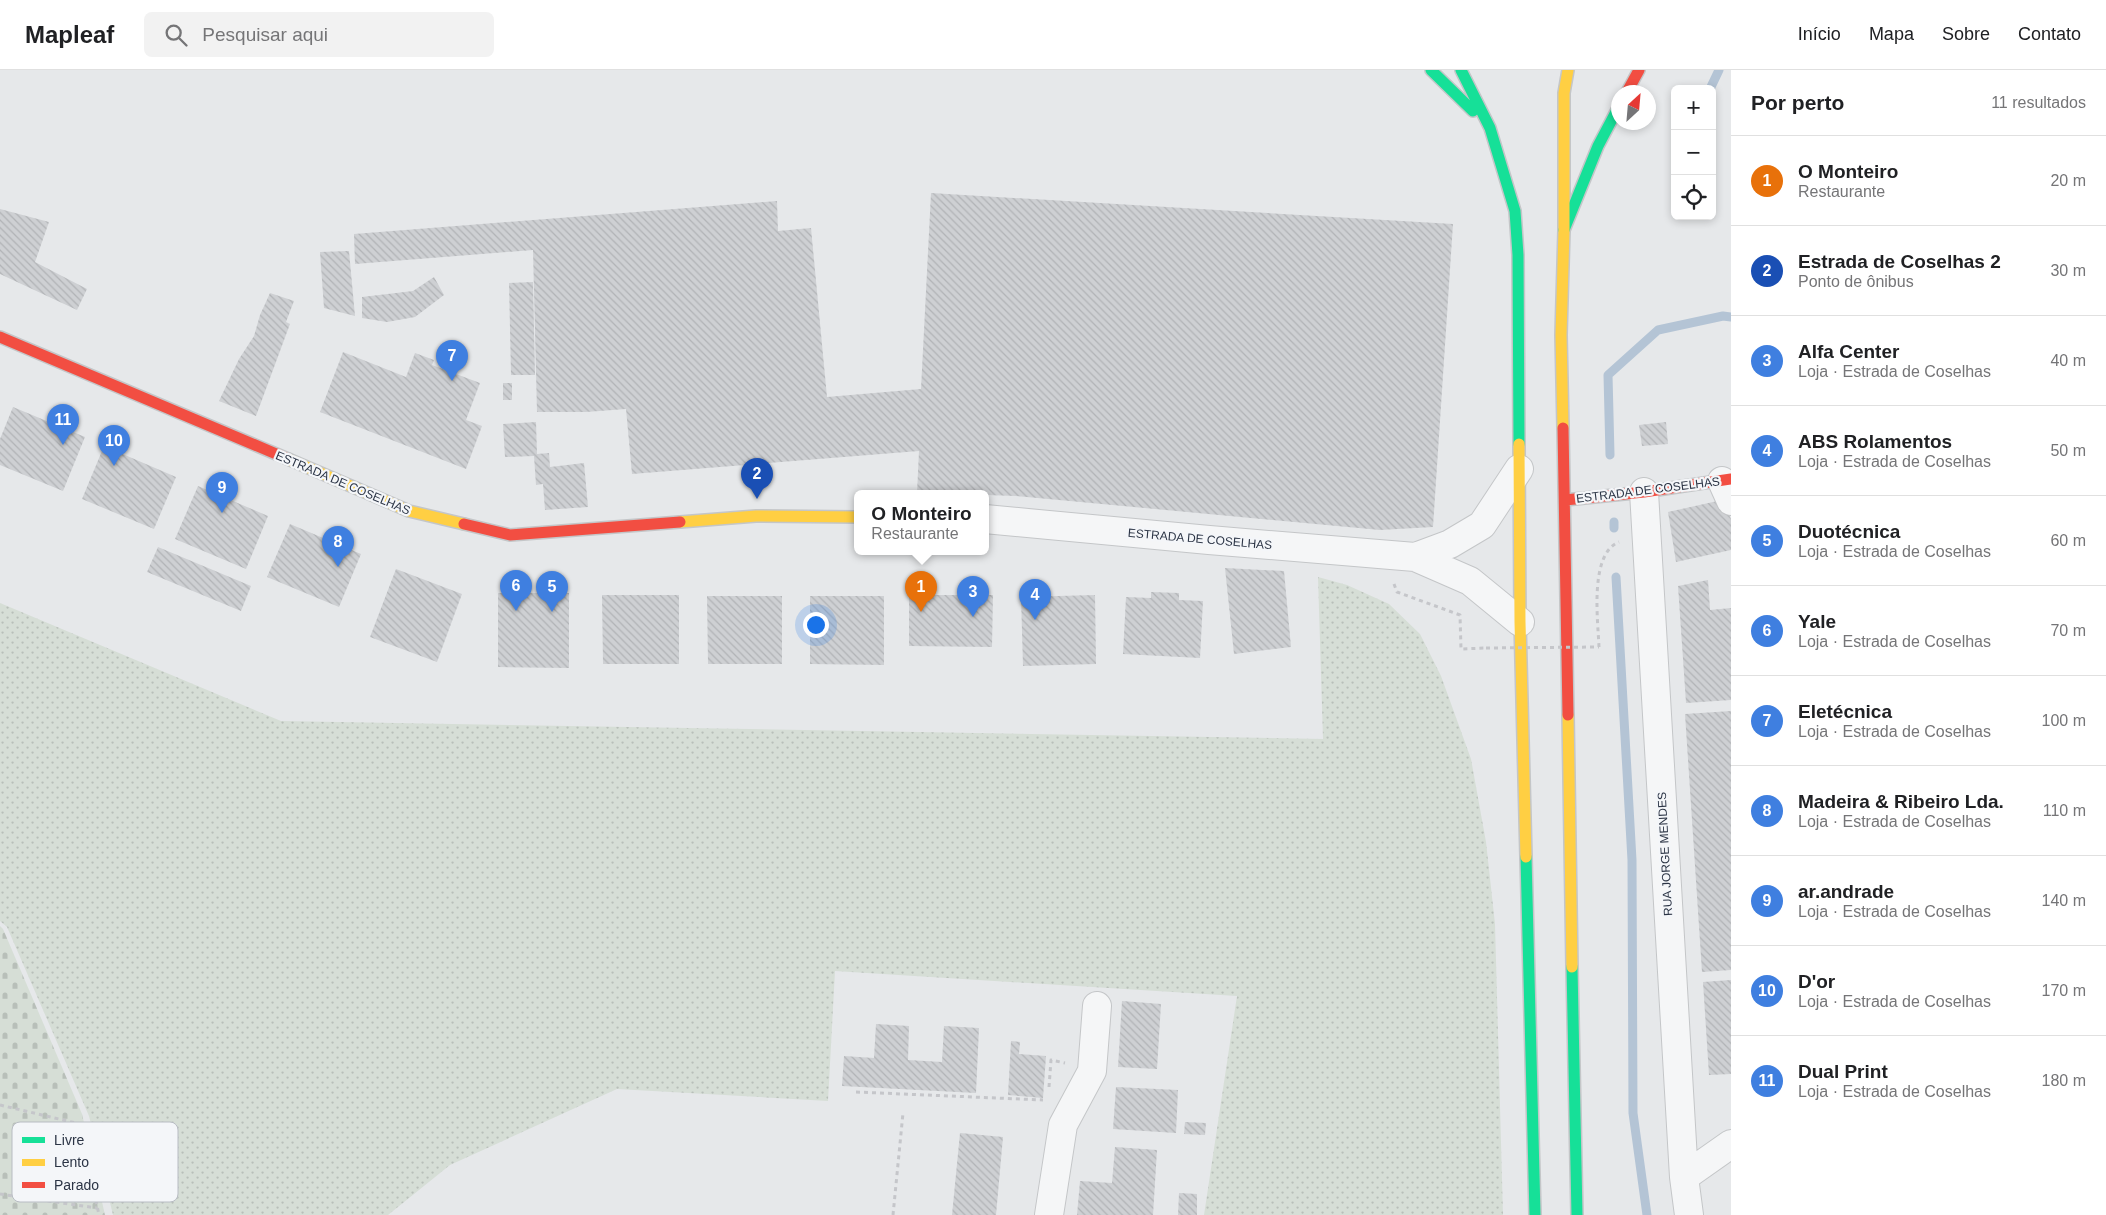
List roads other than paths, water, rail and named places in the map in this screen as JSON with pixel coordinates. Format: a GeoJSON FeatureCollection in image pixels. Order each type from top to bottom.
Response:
{"type":"FeatureCollection","features":[{"type":"Feature","properties":{"kind":"main road"},"geometry":{"type":"LineString","coordinates":[[1431,70],[1490,128]]}},
{"type":"Feature","properties":{"kind":"main road"},"geometry":{"type":"LineString","coordinates":[[1461,70],[1490,128],[1515,212],[1518,255],[1520,622],[1535,1215]]}},
{"type":"Feature","properties":{"kind":"main road"},"geometry":{"type":"LineString","coordinates":[[1568,70],[1564,93],[1564,230],[1561,335],[1577,1215]]}},
{"type":"Feature","properties":{"kind":"main road"},"geometry":{"type":"LineString","coordinates":[[1631,85],[1639,70]]}},
{"type":"Feature","properties":{"kind":"main road"},"geometry":{"type":"LineString","coordinates":[[1564,230],[1598,146],[1611,121]]}},
{"type":"Feature","properties":{"kind":"main road","name":"ESTRADA DE COSELHAS"},"geometry":{"type":"LineString","coordinates":[[0,337],[409,511],[510,535],[756,516],[854,517]]}},
{"type":"Feature","properties":{"kind":"main road","name":"ESTRADA DE COSELHAS"},"geometry":{"type":"LineString","coordinates":[[1565,500],[1644,492],[1728,487]]}},
{"type":"Feature","properties":{"kind":"street","name":"ESTRADA DE COSELHAS"},"geometry":{"type":"LineString","coordinates":[[1415,557],[1450,544],[1482,525],[1519,469]]}},
{"type":"Feature","properties":{"kind":"street","name":"RUA JORGE MENDES"},"geometry":{"type":"LineString","coordinates":[[1644,492],[1684,1177],[1690,1215]]}},
{"type":"Feature","properties":{"kind":"street","name":"ESTRADA DE COSELHAS"},"geometry":{"type":"LineString","coordinates":[[989,519],[1415,557],[1470,581],[1520,622]]}},
{"type":"Feature","properties":{"kind":"street"},"geometry":{"type":"LineString","coordinates":[[1049,1215],[1063,1125],[1092,1071],[1097,1006]]}},
{"type":"Feature","properties":{"kind":"street"},"geometry":{"type":"LineString","coordinates":[[1684,1177],[1731,1144]]}},
{"type":"Feature","properties":{"kind":"waterway"},"geometry":{"type":"LineString","coordinates":[[1712,85],[1719,70]]}},
{"type":"Feature","properties":{"kind":"waterway"},"geometry":{"type":"LineString","coordinates":[[1610,455],[1608,375],[1658,330],[1723,316],[1731,317]]}},
{"type":"Feature","properties":{"kind":"waterway"},"geometry":{"type":"LineString","coordinates":[[1614,522],[1614,528]]}},
{"type":"Feature","properties":{"kind":"waterway"},"geometry":{"type":"LineString","coordinates":[[1616,577],[1632,860],[1633,1113],[1647,1215]]}},
{"type":"Feature","properties":{"kind":"place","name":"Eletécnica"},"geometry":{"type":"Point","coordinates":[452,381]}},
{"type":"Feature","properties":{"kind":"place","name":"Dual Print"},"geometry":{"type":"Point","coordinates":[63,445]}},
{"type":"Feature","properties":{"kind":"place","name":"D'or"},"geometry":{"type":"Point","coordinates":[114,466]}},
{"type":"Feature","properties":{"kind":"place","name":"Estrada de Coselhas 2"},"geometry":{"type":"Point","coordinates":[757,499]}},
{"type":"Feature","properties":{"kind":"place","name":"ar.andrade"},"geometry":{"type":"Point","coordinates":[222,513]}},
{"type":"Feature","properties":{"kind":"place","name":"Madeira & Ribeiro Lda."},"geometry":{"type":"Point","coordinates":[338,567]}},
{"type":"Feature","properties":{"kind":"place","name":"Yale"},"geometry":{"type":"Point","coordinates":[516,611]}},
{"type":"Feature","properties":{"kind":"place","name":"Duotécnica"},"geometry":{"type":"Point","coordinates":[552,612]}},
{"type":"Feature","properties":{"kind":"place","name":"O Monteiro"},"geometry":{"type":"Point","coordinates":[921,612]}},
{"type":"Feature","properties":{"kind":"place","name":"Alfa Center"},"geometry":{"type":"Point","coordinates":[973,617]}},
{"type":"Feature","properties":{"kind":"place","name":"ABS Rolamentos"},"geometry":{"type":"Point","coordinates":[1035,620]}}]}
